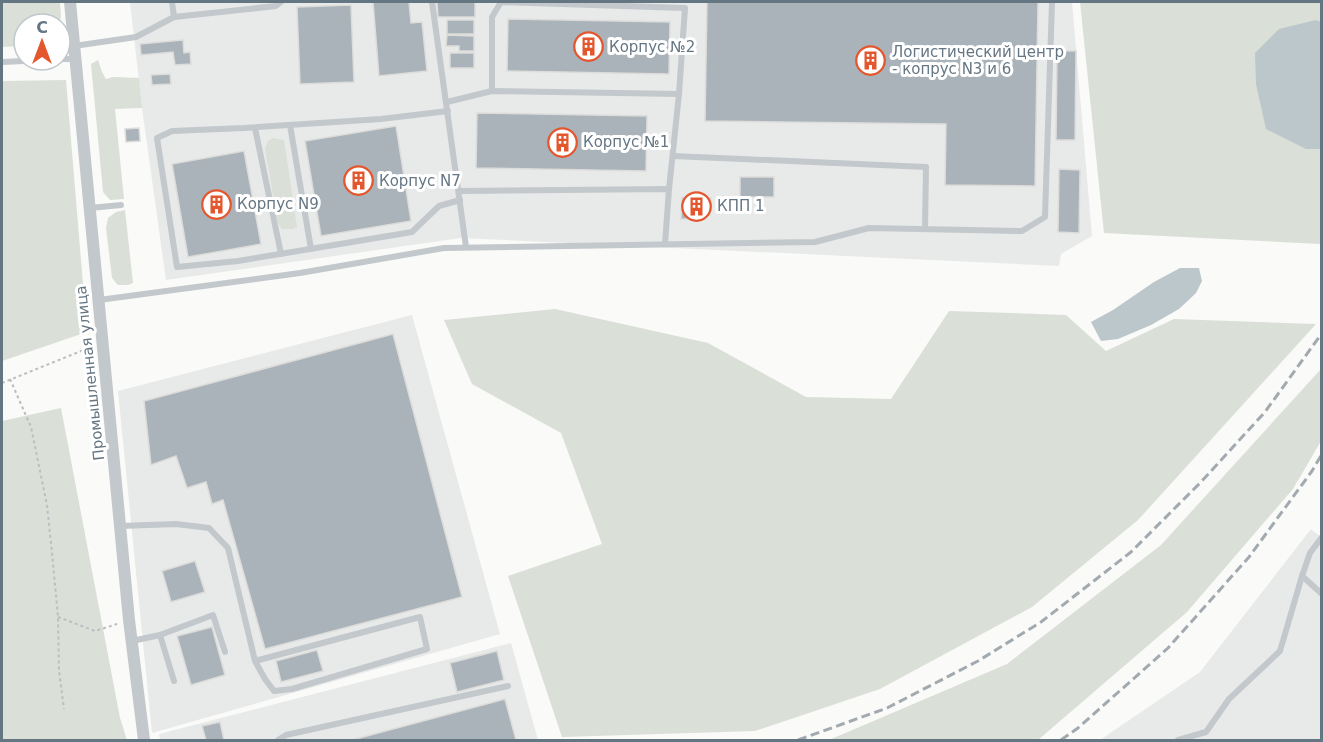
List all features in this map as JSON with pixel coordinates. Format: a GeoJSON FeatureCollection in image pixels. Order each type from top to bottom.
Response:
{"type":"FeatureCollection","features":[{"type":"Feature","properties":{"kind":"street","name":"Промышленная улица"},"geometry":{"type":"LineString","coordinates":[[69,2],[129,620],[144,741]]}},
{"type":"Feature","properties":{"kind":"lane"},"geometry":{"type":"LineString","coordinates":[[172,2],[174,17]]}},
{"type":"Feature","properties":{"kind":"lane"},"geometry":{"type":"LineString","coordinates":[[74,52],[136,37],[174,17],[276,6],[281,2]]}},
{"type":"Feature","properties":{"kind":"lane"},"geometry":{"type":"LineString","coordinates":[[432,2],[466,247]]}},
{"type":"Feature","properties":{"kind":"lane"},"geometry":{"type":"LineString","coordinates":[[492,91],[492,17],[500,2],[685,5],[665,244]]}},
{"type":"Feature","properties":{"kind":"lane"},"geometry":{"type":"LineString","coordinates":[[98,300],[300,273],[444,248],[816,242],[869,228],[1022,231],[1045,217],[1052,2]]}},
{"type":"Feature","properties":{"kind":"lane"},"geometry":{"type":"LineString","coordinates":[[447,102],[492,91],[679,94]]}},
{"type":"Feature","properties":{"kind":"lane"},"geometry":{"type":"LineString","coordinates":[[448,111],[381,119],[172,131],[157,138],[177,267],[238,261],[412,232],[440,206],[460,200]]}},
{"type":"Feature","properties":{"kind":"lane"},"geometry":{"type":"LineString","coordinates":[[290,125],[311,249]]}},
{"type":"Feature","properties":{"kind":"lane"},"geometry":{"type":"LineString","coordinates":[[255,128],[281,254]]}},
{"type":"Feature","properties":{"kind":"lane"},"geometry":{"type":"LineString","coordinates":[[673,156],[926,167],[925,229]]}},
{"type":"Feature","properties":{"kind":"lane"},"geometry":{"type":"LineString","coordinates":[[459,191],[669,189]]}},
{"type":"Feature","properties":{"kind":"lane"},"geometry":{"type":"LineString","coordinates":[[89,208],[121,205]]}},
{"type":"Feature","properties":{"kind":"lane"},"geometry":{"type":"LineString","coordinates":[[120,526],[176,524],[209,528],[228,548],[255,661],[274,691],[292,689],[428,649],[420,617],[255,661]]}},
{"type":"Feature","properties":{"kind":"lane"},"geometry":{"type":"LineString","coordinates":[[1178,741],[1206,732],[1229,699],[1280,651],[1302,576],[1311,553],[1322,537]]}},
{"type":"Feature","properties":{"kind":"lane"},"geometry":{"type":"LineString","coordinates":[[1302,576],[1322,594]]}},
{"type":"Feature","properties":{"kind":"lane"},"geometry":{"type":"LineString","coordinates":[[132,641],[160,635],[213,615],[225,652]]}},
{"type":"Feature","properties":{"kind":"lane"},"geometry":{"type":"LineString","coordinates":[[160,635],[174,681]]}},
{"type":"Feature","properties":{"kind":"lane"},"geometry":{"type":"LineString","coordinates":[[278,741],[286,735],[508,686]]}},
{"type":"Feature","properties":{"kind":"path"},"geometry":{"type":"LineString","coordinates":[[2,383],[102,342]]}},
{"type":"Feature","properties":{"kind":"path"},"geometry":{"type":"LineString","coordinates":[[10,379],[31,427],[47,505],[58,617],[59,671],[64,709]]}},
{"type":"Feature","properties":{"kind":"path"},"geometry":{"type":"LineString","coordinates":[[58,617],[95,631],[129,620]]}},
{"type":"Feature","properties":{"kind":"shaded area"},"geometry":{"type":"Polygon","coordinates":[[[2,2],[60,2],[61,12],[12,12],[12,47],[2,47],[2,2]]]}},
{"type":"Feature","properties":{"kind":"shaded area"},"geometry":{"type":"Polygon","coordinates":[[[130,2],[1072,2],[1092,236],[1061,254],[1059,266],[461,238],[166,280],[130,2]]]}},
{"type":"Feature","properties":{"kind":"shaded area"},"geometry":{"type":"Polygon","coordinates":[[[1080,2],[1321,2],[1321,22],[1316,20],[1306,149],[1321,149],[1321,244],[1104,233],[1080,2]]]}},
{"type":"Feature","properties":{"kind":"shaded area"},"geometry":{"type":"Polygon","coordinates":[[[1316,20],[1322,22],[1321,149],[1306,149],[1266,129],[1256,84],[1255,53],[1279,29],[1316,20]]]}},
{"type":"Feature","properties":{"kind":"shaded area"},"geometry":{"type":"Polygon","coordinates":[[[98,60],[106,79],[139,78],[142,108],[115,109],[124,199],[110,200],[103,192],[91,64],[98,60]]]}},
{"type":"Feature","properties":{"kind":"shaded area"},"geometry":{"type":"Polygon","coordinates":[[[66,80],[87,332],[2,361],[2,81],[66,80]]]}},
{"type":"Feature","properties":{"kind":"shaded area"},"geometry":{"type":"Polygon","coordinates":[[[273,138],[284,140],[297,227],[292,229],[282,229],[278,223],[265,149],[268,141],[273,138]]]}},
{"type":"Feature","properties":{"kind":"shaded area"},"geometry":{"type":"Polygon","coordinates":[[[125,210],[133,283],[118,285],[112,278],[106,228],[108,218],[116,212],[125,210]]]}},
{"type":"Feature","properties":{"kind":"shaded area"},"geometry":{"type":"Polygon","coordinates":[[[1180,268],[1199,268],[1202,281],[1196,293],[1179,309],[1151,325],[1118,339],[1101,341],[1091,322],[1180,268]]]}},
{"type":"Feature","properties":{"kind":"shaded area"},"geometry":{"type":"Polygon","coordinates":[[[555,309],[708,343],[806,397],[891,399],[949,311],[1066,315],[1106,351],[1174,319],[1316,324],[1138,520],[1032,607],[880,689],[755,731],[562,737],[508,576],[602,544],[561,433],[472,384],[444,320],[555,309]]]}},
{"type":"Feature","properties":{"kind":"shaded area"},"geometry":{"type":"Polygon","coordinates":[[[412,315],[500,634],[152,733],[118,391],[412,315]]]}},
{"type":"Feature","properties":{"kind":"shaded area"},"geometry":{"type":"Polygon","coordinates":[[[1321,369],[1321,441],[1293,489],[1187,612],[1038,740],[829,740],[1007,664],[1161,545],[1321,369]]]}},
{"type":"Feature","properties":{"kind":"shaded area"},"geometry":{"type":"Polygon","coordinates":[[[61,408],[120,718],[127,740],[2,740],[2,421],[61,408]]]}},
{"type":"Feature","properties":{"kind":"shaded area"},"geometry":{"type":"Polygon","coordinates":[[[1311,529],[1321,537],[1321,740],[1100,740],[1200,672],[1311,529]]]}},
{"type":"Feature","properties":{"kind":"shaded area"},"geometry":{"type":"Polygon","coordinates":[[[511,643],[538,740],[160,740],[159,734],[511,643]]]}},
{"type":"Feature","properties":{"kind":"building"},"geometry":{"type":"Polygon","coordinates":[[[373,2],[409,2],[411,23],[422,22],[427,71],[379,76],[373,2]]]}},
{"type":"Feature","properties":{"kind":"building"},"geometry":{"type":"Polygon","coordinates":[[[437,2],[475,2],[475,17],[438,17],[437,2]]]}},
{"type":"Feature","properties":{"kind":"building","name":"Логистический центр - копрус N3 и 6"},"geometry":{"type":"Polygon","coordinates":[[[707,2],[1038,2],[1035,186],[945,185],[946,124],[705,121],[707,2]]]}},
{"type":"Feature","properties":{"kind":"building"},"geometry":{"type":"Polygon","coordinates":[[[351,5],[354,82],[300,84],[297,7],[351,5]]]}},
{"type":"Feature","properties":{"kind":"building","name":"Корпус №2"},"geometry":{"type":"Polygon","coordinates":[[[508,19],[670,22],[669,74],[507,71],[508,19]]]}},
{"type":"Feature","properties":{"kind":"building"},"geometry":{"type":"Polygon","coordinates":[[[447,20],[474,20],[474,34],[447,34],[447,20]]]}},
{"type":"Feature","properties":{"kind":"building"},"geometry":{"type":"Polygon","coordinates":[[[447,35],[474,36],[474,51],[459,51],[459,46],[446,46],[447,35]]]}},
{"type":"Feature","properties":{"kind":"building"},"geometry":{"type":"Polygon","coordinates":[[[183,40],[184,53],[190,52],[191,64],[175,65],[173,52],[141,55],[140,44],[183,40]]]}},
{"type":"Feature","properties":{"kind":"building"},"geometry":{"type":"Polygon","coordinates":[[[1057,51],[1076,51],[1075,140],[1056,140],[1057,51]]]}},
{"type":"Feature","properties":{"kind":"building"},"geometry":{"type":"Polygon","coordinates":[[[450,53],[474,53],[474,68],[450,68],[450,53]]]}},
{"type":"Feature","properties":{"kind":"building"},"geometry":{"type":"Polygon","coordinates":[[[170,74],[171,84],[152,85],[151,75],[170,74]]]}},
{"type":"Feature","properties":{"kind":"building","name":"Корпус №1"},"geometry":{"type":"Polygon","coordinates":[[[477,113],[647,116],[646,171],[476,168],[477,113]]]}},
{"type":"Feature","properties":{"kind":"building","name":"Корпус N7"},"geometry":{"type":"Polygon","coordinates":[[[396,126],[411,221],[321,236],[305,141],[396,126]]]}},
{"type":"Feature","properties":{"kind":"building"},"geometry":{"type":"Polygon","coordinates":[[[139,128],[140,141],[126,142],[125,129],[139,128]]]}},
{"type":"Feature","properties":{"kind":"building","name":"Корпус N9"},"geometry":{"type":"Polygon","coordinates":[[[244,151],[261,244],[188,257],[172,164],[244,151]]]}},
{"type":"Feature","properties":{"kind":"building"},"geometry":{"type":"Polygon","coordinates":[[[1059,169],[1080,170],[1079,233],[1058,232],[1059,169]]]}},
{"type":"Feature","properties":{"kind":"building"},"geometry":{"type":"Polygon","coordinates":[[[740,177],[774,177],[774,197],[740,197],[740,177]]]}},
{"type":"Feature","properties":{"kind":"building","name":"КПП 1"},"geometry":{"type":"Polygon","coordinates":[[[682,197],[711,198],[710,215],[703,214],[698,219],[681,219],[682,197]]]}},
{"type":"Feature","properties":{"kind":"building"},"geometry":{"type":"Polygon","coordinates":[[[393,334],[462,597],[265,649],[223,500],[212,504],[206,482],[187,488],[176,456],[151,465],[144,401],[393,334]]]}},
{"type":"Feature","properties":{"kind":"building"},"geometry":{"type":"Polygon","coordinates":[[[195,561],[205,592],[171,602],[162,571],[195,561]]]}},
{"type":"Feature","properties":{"kind":"building"},"geometry":{"type":"Polygon","coordinates":[[[212,627],[225,675],[191,685],[177,636],[212,627]]]}},
{"type":"Feature","properties":{"kind":"building"},"geometry":{"type":"Polygon","coordinates":[[[317,650],[323,671],[281,682],[276,661],[317,650]]]}},
{"type":"Feature","properties":{"kind":"building"},"geometry":{"type":"Polygon","coordinates":[[[497,651],[504,680],[457,692],[450,663],[497,651]]]}},
{"type":"Feature","properties":{"kind":"building"},"geometry":{"type":"Polygon","coordinates":[[[505,699],[516,740],[352,740],[505,699]]]}},
{"type":"Feature","properties":{"kind":"building"},"geometry":{"type":"Polygon","coordinates":[[[220,722],[224,740],[206,740],[202,726],[220,722]]]}},
{"type":"Feature","properties":{"kind":"railway"},"geometry":{"type":"LineString","coordinates":[[798,740],[887,708],[978,661],[1041,622],[1131,552],[1201,482],[1265,412],[1322,333]]}},
{"type":"Feature","properties":{"kind":"railway"},"geometry":{"type":"LineString","coordinates":[[1061,740],[1078,728],[1168,648],[1249,557],[1322,454]]}},
{"type":"Feature","properties":{"kind":"place","name":"Корпус №2"},"geometry":{"type":"Point","coordinates":[588,47]}},
{"type":"Feature","properties":{"kind":"place","name":"Логистический центр - копрус N3 и 6"},"geometry":{"type":"Point","coordinates":[871,61]}},
{"type":"Feature","properties":{"kind":"place","name":"Корпус №1"},"geometry":{"type":"Point","coordinates":[562,142]}},
{"type":"Feature","properties":{"kind":"place","name":"Корпус N7"},"geometry":{"type":"Point","coordinates":[358,181]}},
{"type":"Feature","properties":{"kind":"place","name":"Корпус N9"},"geometry":{"type":"Point","coordinates":[216,204]}},
{"type":"Feature","properties":{"kind":"place","name":"КПП 1"},"geometry":{"type":"Point","coordinates":[696,206]}}]}
